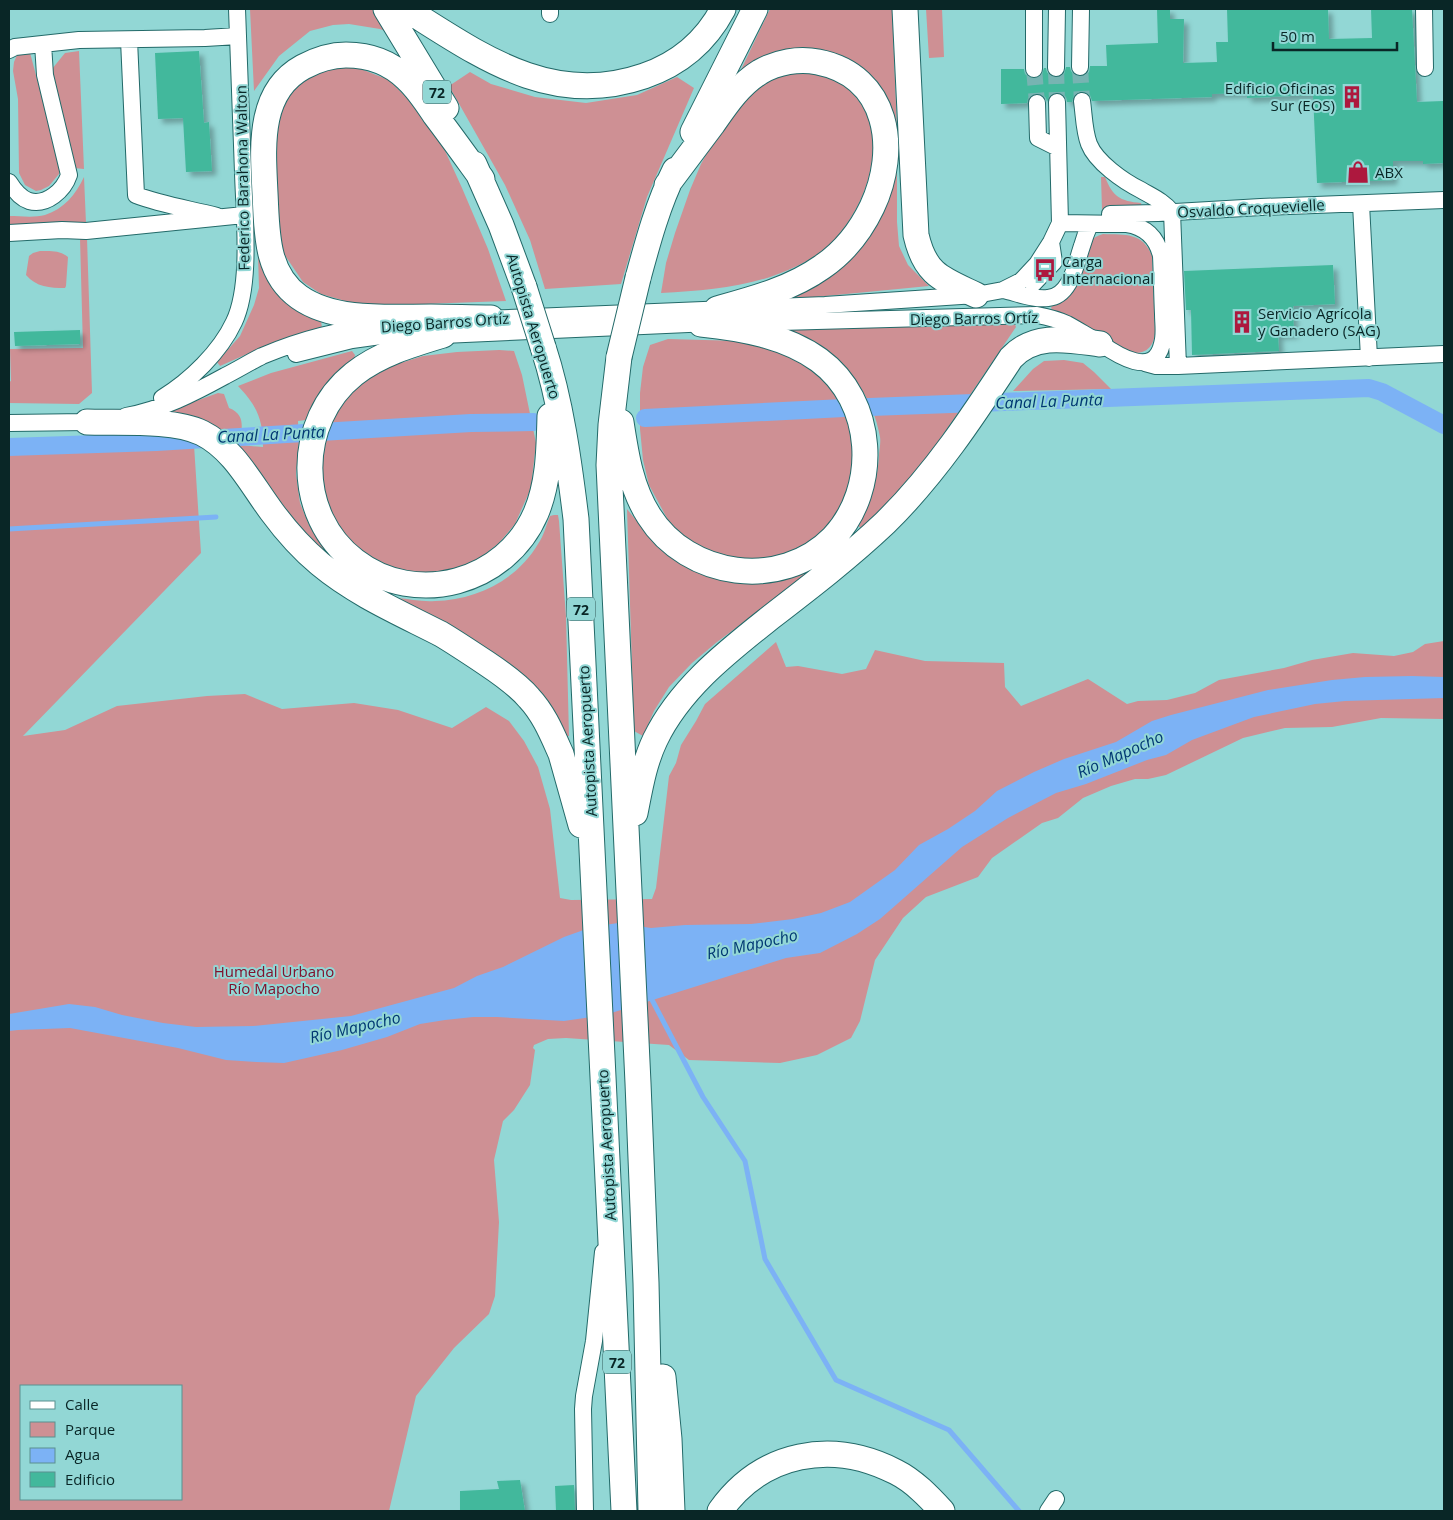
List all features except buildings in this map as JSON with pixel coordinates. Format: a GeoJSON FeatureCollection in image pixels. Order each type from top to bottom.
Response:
{"type":"FeatureCollection","features":[{"type":"Feature","properties":{"kind":"highway","name":"Autopista Aeropuerto"},"geometry":{"type":"LineString","coordinates":[[386,9],[436,89],[482,179],[524,287],[546,354],[566,444],[576,519],[624,1511]]}},
{"type":"Feature","properties":{"kind":"highway"},"geometry":{"type":"LineString","coordinates":[[406,9],[473,51],[505,66],[541,80],[562,85],[584,86],[601,86],[626,82],[669,65],[697,44],[723,9]]}},
{"type":"Feature","properties":{"kind":"highway","name":"72"},"geometry":{"type":"LineString","coordinates":[[651,1511],[646,1283],[638,1083],[609,465],[619,357],[638,278],[667,185],[755,9]]}},
{"type":"Feature","properties":{"kind":"highway"},"geometry":{"type":"LineString","coordinates":[[905,9],[916,236],[920,253],[930,269],[945,281],[976,295]]}},
{"type":"Feature","properties":{"kind":"highway"},"geometry":{"type":"LineString","coordinates":[[482,179],[407,79],[387,64],[372,58],[358,55],[341,55],[311,62],[288,79],[277,92],[271,104],[267,117],[263,147],[266,220],[270,252],[275,267],[282,280],[292,291],[319,307],[343,314],[370,317],[491,318]]}},
{"type":"Feature","properties":{"kind":"highway"},"geometry":{"type":"LineString","coordinates":[[667,185],[741,87],[762,71],[774,66],[786,62],[806,60],[826,63],[839,68],[861,82],[869,90],[879,107],[885,128],[886,140],[883,171],[879,189],[872,206],[856,234],[835,257],[810,275],[709,316]]}},
{"type":"Feature","properties":{"kind":"highway"},"geometry":{"type":"LineString","coordinates":[[616,385],[628,462],[636,491],[650,517],[669,540],[694,558],[716,566],[738,571],[754,572],[786,567],[800,561],[822,547],[841,528],[851,513],[863,480],[866,448],[856,408],[838,377],[820,361],[799,348],[739,329],[709,316]]}},
{"type":"Feature","properties":{"kind":"highway"},"geometry":{"type":"LineString","coordinates":[[443,335],[383,356],[355,373],[334,393],[319,419],[310,448],[310,482],[314,498],[326,528],[334,541],[344,553],[368,570],[395,581],[427,585],[444,584],[478,574],[492,566],[505,555],[527,530],[542,497],[548,460],[550,415],[546,354]]}},
{"type":"Feature","properties":{"kind":"highway"},"geometry":{"type":"LineString","coordinates":[[628,847],[641,779],[647,759],[655,739],[684,696],[726,653],[846,558],[887,521],[931,474],[1018,350],[1037,341],[1051,339],[1100,344]]}},
{"type":"Feature","properties":{"kind":"highway"},"geometry":{"type":"LineString","coordinates":[[87,422],[162,424],[191,428],[211,438],[238,464],[287,531],[321,565],[376,602],[443,635],[513,682],[530,699],[545,720],[561,754],[592,867]]}},
{"type":"Feature","properties":{"kind":"highway"},"geometry":{"type":"LineString","coordinates":[[646,1283],[659,1348],[664,1386],[669,1439],[672,1511]]}},
{"type":"Feature","properties":{"kind":"highway"},"geometry":{"type":"LineString","coordinates":[[720,1511],[733,1494],[754,1476],[767,1468],[800,1456],[817,1454],[864,1459],[896,1472],[925,1493],[942,1511]]}},
{"type":"Feature","properties":{"kind":"street","name":"Federico Barahona Walton"},"geometry":{"type":"LineString","coordinates":[[129,415],[180,386],[201,367],[224,339],[234,322],[240,304],[245,255],[237,9]]}},
{"type":"Feature","properties":{"kind":"street"},"geometry":{"type":"LineString","coordinates":[[1034,9],[1034,68]]}},
{"type":"Feature","properties":{"kind":"street"},"geometry":{"type":"LineString","coordinates":[[1056,68],[1057,9]]}},
{"type":"Feature","properties":{"kind":"street"},"geometry":{"type":"LineString","coordinates":[[1080,67],[1081,9]]}},
{"type":"Feature","properties":{"kind":"street"},"geometry":{"type":"LineString","coordinates":[[1424,9],[1425,68]]}},
{"type":"Feature","properties":{"kind":"street"},"geometry":{"type":"LineString","coordinates":[[9,50],[15,46],[79,40],[238,36]]}},
{"type":"Feature","properties":{"kind":"street"},"geometry":{"type":"LineString","coordinates":[[129,40],[136,195],[156,202],[216,216]]}},
{"type":"Feature","properties":{"kind":"street"},"geometry":{"type":"LineString","coordinates":[[9,182],[17,194],[30,201],[45,200],[66,184],[69,175],[45,75],[43,44]]}},
{"type":"Feature","properties":{"kind":"street"},"geometry":{"type":"LineString","coordinates":[[1082,101],[1088,141],[1092,150],[1112,171],[1139,190],[1161,200],[1172,212],[1178,366]]}},
{"type":"Feature","properties":{"kind":"street"},"geometry":{"type":"LineString","coordinates":[[1057,102],[1060,223],[1127,224],[1136,226],[1155,239],[1158,246],[1161,256],[1164,334],[1162,344],[1156,356],[1145,362]]}},
{"type":"Feature","properties":{"kind":"street"},"geometry":{"type":"LineString","coordinates":[[1037,103],[1038,138],[1058,148]]}},
{"type":"Feature","properties":{"kind":"street","name":"Osvaldo Croquevielle"},"geometry":{"type":"LineString","coordinates":[[1060,223],[1075,215],[1444,200]]}},
{"type":"Feature","properties":{"kind":"street"},"geometry":{"type":"LineString","coordinates":[[1361,204],[1369,358]]}},
{"type":"Feature","properties":{"kind":"street"},"geometry":{"type":"LineString","coordinates":[[9,233],[62,230],[86,231],[216,216],[244,215]]}},
{"type":"Feature","properties":{"kind":"street","name":"Diego Barros Ortíz"},"geometry":{"type":"LineString","coordinates":[[222,378],[282,358],[352,340],[388,335],[443,335],[976,295],[1007,288],[1029,273],[1045,254],[1060,223]]}},
{"type":"Feature","properties":{"kind":"street"},"geometry":{"type":"LineString","coordinates":[[1007,288],[1038,298],[1049,298],[1061,293],[1068,285],[1077,264],[1090,224]]}},
{"type":"Feature","properties":{"kind":"street","name":"Diego Barros Ortíz"},"geometry":{"type":"LineString","coordinates":[[9,424],[87,422],[129,415],[163,406],[194,393],[261,356],[320,336],[374,326],[440,320],[709,316],[1037,316],[1062,321],[1124,358],[1145,362]]}},
{"type":"Feature","properties":{"kind":"street"},"geometry":{"type":"LineString","coordinates":[[1145,362],[1156,366],[1178,366],[1444,354]]}},
{"type":"Feature","properties":{"kind":"street"},"geometry":{"type":"LineString","coordinates":[[585,1511],[584,1396],[594,1341],[601,1266],[609,1213]]}},
{"type":"Feature","properties":{"kind":"green space"},"geometry":{"type":"Polygon","coordinates":[[[250,9],[374,9],[390,33],[380,29],[349,24],[333,25],[310,31],[279,56],[254,91],[250,9]]]}},
{"type":"Feature","properties":{"kind":"green space"},"geometry":{"type":"Polygon","coordinates":[[[770,9],[892,9],[899,246],[908,265],[929,286],[805,298],[783,297],[890,183],[855,64],[824,51],[792,48],[770,55],[738,76],[770,9]]]}},
{"type":"Feature","properties":{"kind":"green space"},"geometry":{"type":"Polygon","coordinates":[[[926,9],[942,9],[944,57],[929,58],[926,9]]]}},
{"type":"Feature","properties":{"kind":"green space"},"geometry":{"type":"Polygon","coordinates":[[[29,49],[60,165],[59,174],[49,186],[36,191],[25,185],[19,173],[18,99],[13,71],[17,55],[29,49]]]}},
{"type":"Feature","properties":{"kind":"green space"},"geometry":{"type":"Polygon","coordinates":[[[79,51],[84,169],[74,168],[56,102],[52,69],[65,53],[79,51]]]}},
{"type":"Feature","properties":{"kind":"green space"},"geometry":{"type":"Polygon","coordinates":[[[336,66],[361,69],[389,80],[413,104],[437,133],[488,249],[506,301],[369,306],[321,294],[303,282],[284,254],[278,226],[273,136],[286,91],[297,81],[336,66]]]}},
{"type":"Feature","properties":{"kind":"green space"},"geometry":{"type":"Polygon","coordinates":[[[470,72],[491,84],[535,97],[586,103],[637,95],[677,77],[694,88],[647,197],[621,284],[545,289],[530,240],[505,185],[449,86],[470,72]]]}},
{"type":"Feature","properties":{"kind":"green space"},"geometry":{"type":"Polygon","coordinates":[[[813,72],[841,84],[855,96],[867,115],[872,136],[872,159],[867,182],[858,204],[846,225],[831,243],[815,256],[778,274],[741,285],[661,293],[666,263],[690,190],[701,164],[726,119],[761,85],[786,74],[813,72]]]}},
{"type":"Feature","properties":{"kind":"green space"},"geometry":{"type":"Polygon","coordinates":[[[84,177],[86,223],[9,226],[9,216],[41,216],[58,209],[73,195],[84,177]]]}},
{"type":"Feature","properties":{"kind":"green space"},"geometry":{"type":"Polygon","coordinates":[[[1101,177],[1105,177],[1111,189],[1118,197],[1141,203],[1142,207],[1102,210],[1101,177]]]}},
{"type":"Feature","properties":{"kind":"green space"},"geometry":{"type":"Polygon","coordinates":[[[1103,234],[1132,236],[1144,243],[1152,256],[1155,332],[1151,346],[1145,351],[1132,353],[1054,313],[1051,308],[1057,300],[1070,291],[1078,282],[1089,245],[1092,240],[1103,234]]]}},
{"type":"Feature","properties":{"kind":"green space"},"geometry":{"type":"Polygon","coordinates":[[[80,238],[87,238],[92,393],[79,404],[9,403],[9,382],[11,381],[10,349],[83,348],[80,238]]]}},
{"type":"Feature","properties":{"kind":"green space"},"geometry":{"type":"Polygon","coordinates":[[[40,251],[58,252],[68,257],[65,288],[39,284],[26,275],[29,256],[40,251]]]}},
{"type":"Feature","properties":{"kind":"green space"},"geometry":{"type":"Polygon","coordinates":[[[264,253],[321,321],[322,328],[247,354],[220,366],[217,362],[240,336],[254,305],[259,288],[258,255],[264,253]]]}},
{"type":"Feature","properties":{"kind":"green space"},"geometry":{"type":"Polygon","coordinates":[[[1013,320],[1016,327],[930,454],[896,496],[862,529],[857,525],[875,484],[880,444],[877,423],[872,409],[848,370],[826,350],[814,342],[778,328],[1013,320]]]}},
{"type":"Feature","properties":{"kind":"green space"},"geometry":{"type":"Polygon","coordinates":[[[668,339],[741,341],[786,350],[830,380],[857,444],[850,496],[821,536],[778,559],[752,562],[705,552],[680,533],[668,520],[649,485],[643,460],[640,429],[640,393],[643,367],[650,345],[668,339]]]}},
{"type":"Feature","properties":{"kind":"green space"},"geometry":{"type":"Polygon","coordinates":[[[499,350],[514,351],[522,375],[536,443],[531,488],[515,524],[499,543],[479,559],[466,566],[440,572],[401,573],[358,555],[318,496],[326,421],[343,399],[367,379],[394,365],[423,356],[499,350]]]}},
{"type":"Feature","properties":{"kind":"green space"},"geometry":{"type":"Polygon","coordinates":[[[352,351],[355,355],[350,365],[321,393],[306,420],[298,421],[299,441],[296,474],[300,503],[309,525],[329,553],[324,553],[304,534],[234,447],[234,433],[215,432],[160,414],[218,393],[224,394],[229,408],[235,411],[241,419],[240,445],[263,447],[262,428],[258,414],[250,400],[238,386],[271,373],[352,351]]]}},
{"type":"Feature","properties":{"kind":"green space"},"geometry":{"type":"Polygon","coordinates":[[[1064,360],[1083,363],[1111,389],[1013,391],[1033,369],[1044,361],[1064,360]]]}},
{"type":"Feature","properties":{"kind":"green space","name":"Humedal Urbano Río Mapocho"},"geometry":{"type":"Polygon","coordinates":[[[194,445],[201,553],[23,736],[65,730],[117,706],[207,696],[245,694],[282,709],[354,703],[398,710],[452,728],[486,707],[509,721],[524,741],[538,767],[550,809],[560,898],[571,900],[652,899],[656,888],[669,776],[676,763],[681,745],[705,704],[776,642],[786,667],[798,666],[842,674],[866,669],[875,650],[925,661],[1004,663],[1005,687],[1021,706],[1088,679],[1127,704],[1138,701],[1167,700],[1195,693],[1219,680],[1284,668],[1312,660],[1353,653],[1394,656],[1413,652],[1425,644],[1444,641],[1444,719],[1381,718],[1332,727],[1285,728],[1243,738],[1166,775],[1148,779],[1135,779],[1111,786],[1083,798],[1058,818],[1042,823],[992,858],[978,877],[926,897],[903,918],[875,960],[860,1021],[851,1038],[817,1055],[780,1063],[689,1060],[669,1045],[566,1038],[548,1039],[534,1045],[530,1085],[514,1110],[503,1121],[494,1160],[499,1222],[495,1296],[489,1314],[454,1348],[416,1396],[389,1511],[9,1511],[9,454],[194,445]]]}},
{"type":"Feature","properties":{"kind":"green space"},"geometry":{"type":"Polygon","coordinates":[[[627,509],[648,534],[672,557],[699,573],[714,578],[742,582],[754,581],[806,567],[812,572],[717,642],[692,663],[669,687],[654,711],[643,736],[634,731],[627,509]]]}},
{"type":"Feature","properties":{"kind":"green space"},"geometry":{"type":"Polygon","coordinates":[[[558,515],[559,521],[566,617],[569,736],[563,737],[395,602],[397,598],[425,601],[450,600],[465,597],[494,586],[507,578],[529,557],[542,538],[550,516],[558,515]]]}},
{"type":"Feature","properties":{"kind":"water","name":"Río Mapocho"},"geometry":{"type":"Polygon","coordinates":[[[1412,676],[1444,677],[1444,698],[1345,701],[1315,704],[1254,717],[1192,740],[1166,755],[1056,793],[1008,818],[962,847],[880,919],[857,934],[820,953],[786,958],[605,1015],[564,1021],[497,1017],[445,1020],[420,1024],[387,1037],[342,1050],[284,1063],[226,1060],[178,1048],[70,1028],[9,1031],[9,1014],[69,1004],[95,1007],[122,1015],[163,1023],[196,1027],[253,1026],[351,1016],[454,988],[477,976],[503,967],[564,937],[592,927],[618,923],[651,928],[685,925],[751,924],[793,919],[821,913],[850,902],[895,870],[919,845],[975,811],[997,791],[1064,759],[1116,742],[1152,721],[1268,690],[1332,680],[1412,676]]]}},
{"type":"Feature","properties":{"kind":"waterway","name":"Canal La Punta"},"geometry":{"type":"LineString","coordinates":[[645,418],[844,408],[1369,388],[1382,392],[1444,425]]}},
{"type":"Feature","properties":{"kind":"waterway","name":"Canal La Punta"},"geometry":{"type":"LineString","coordinates":[[9,447],[156,442],[471,423],[534,422]]}},
{"type":"Feature","properties":{"kind":"waterway"},"geometry":{"type":"LineString","coordinates":[[9,529],[216,517]]}},
{"type":"Feature","properties":{"kind":"waterway"},"geometry":{"type":"LineString","coordinates":[[650,996],[703,1097],[745,1161],[765,1259],[836,1380],[949,1430],[1019,1511]]}},
{"type":"Feature","properties":{"kind":"tunnel"},"geometry":{"type":"LineString","coordinates":[[1080,67],[1082,101]]}},
{"type":"Feature","properties":{"kind":"tunnel"},"geometry":{"type":"LineString","coordinates":[[1056,68],[1057,102]]}},
{"type":"Feature","properties":{"kind":"tunnel"},"geometry":{"type":"LineString","coordinates":[[1034,69],[1037,103]]}},
{"type":"Feature","properties":{"kind":"place","name":"Edificio Oficinas Sur (EOS)"},"geometry":{"type":"Point","coordinates":[1352,97]}},
{"type":"Feature","properties":{"kind":"place","name":"ABX"},"geometry":{"type":"Point","coordinates":[1358,172]}},
{"type":"Feature","properties":{"kind":"place","name":"Carga Internacional"},"geometry":{"type":"Point","coordinates":[1045,270]}},
{"type":"Feature","properties":{"kind":"place","name":"Servicio Agrícola y Ganadero (SAG)"},"geometry":{"type":"Point","coordinates":[1242,322]}}]}
